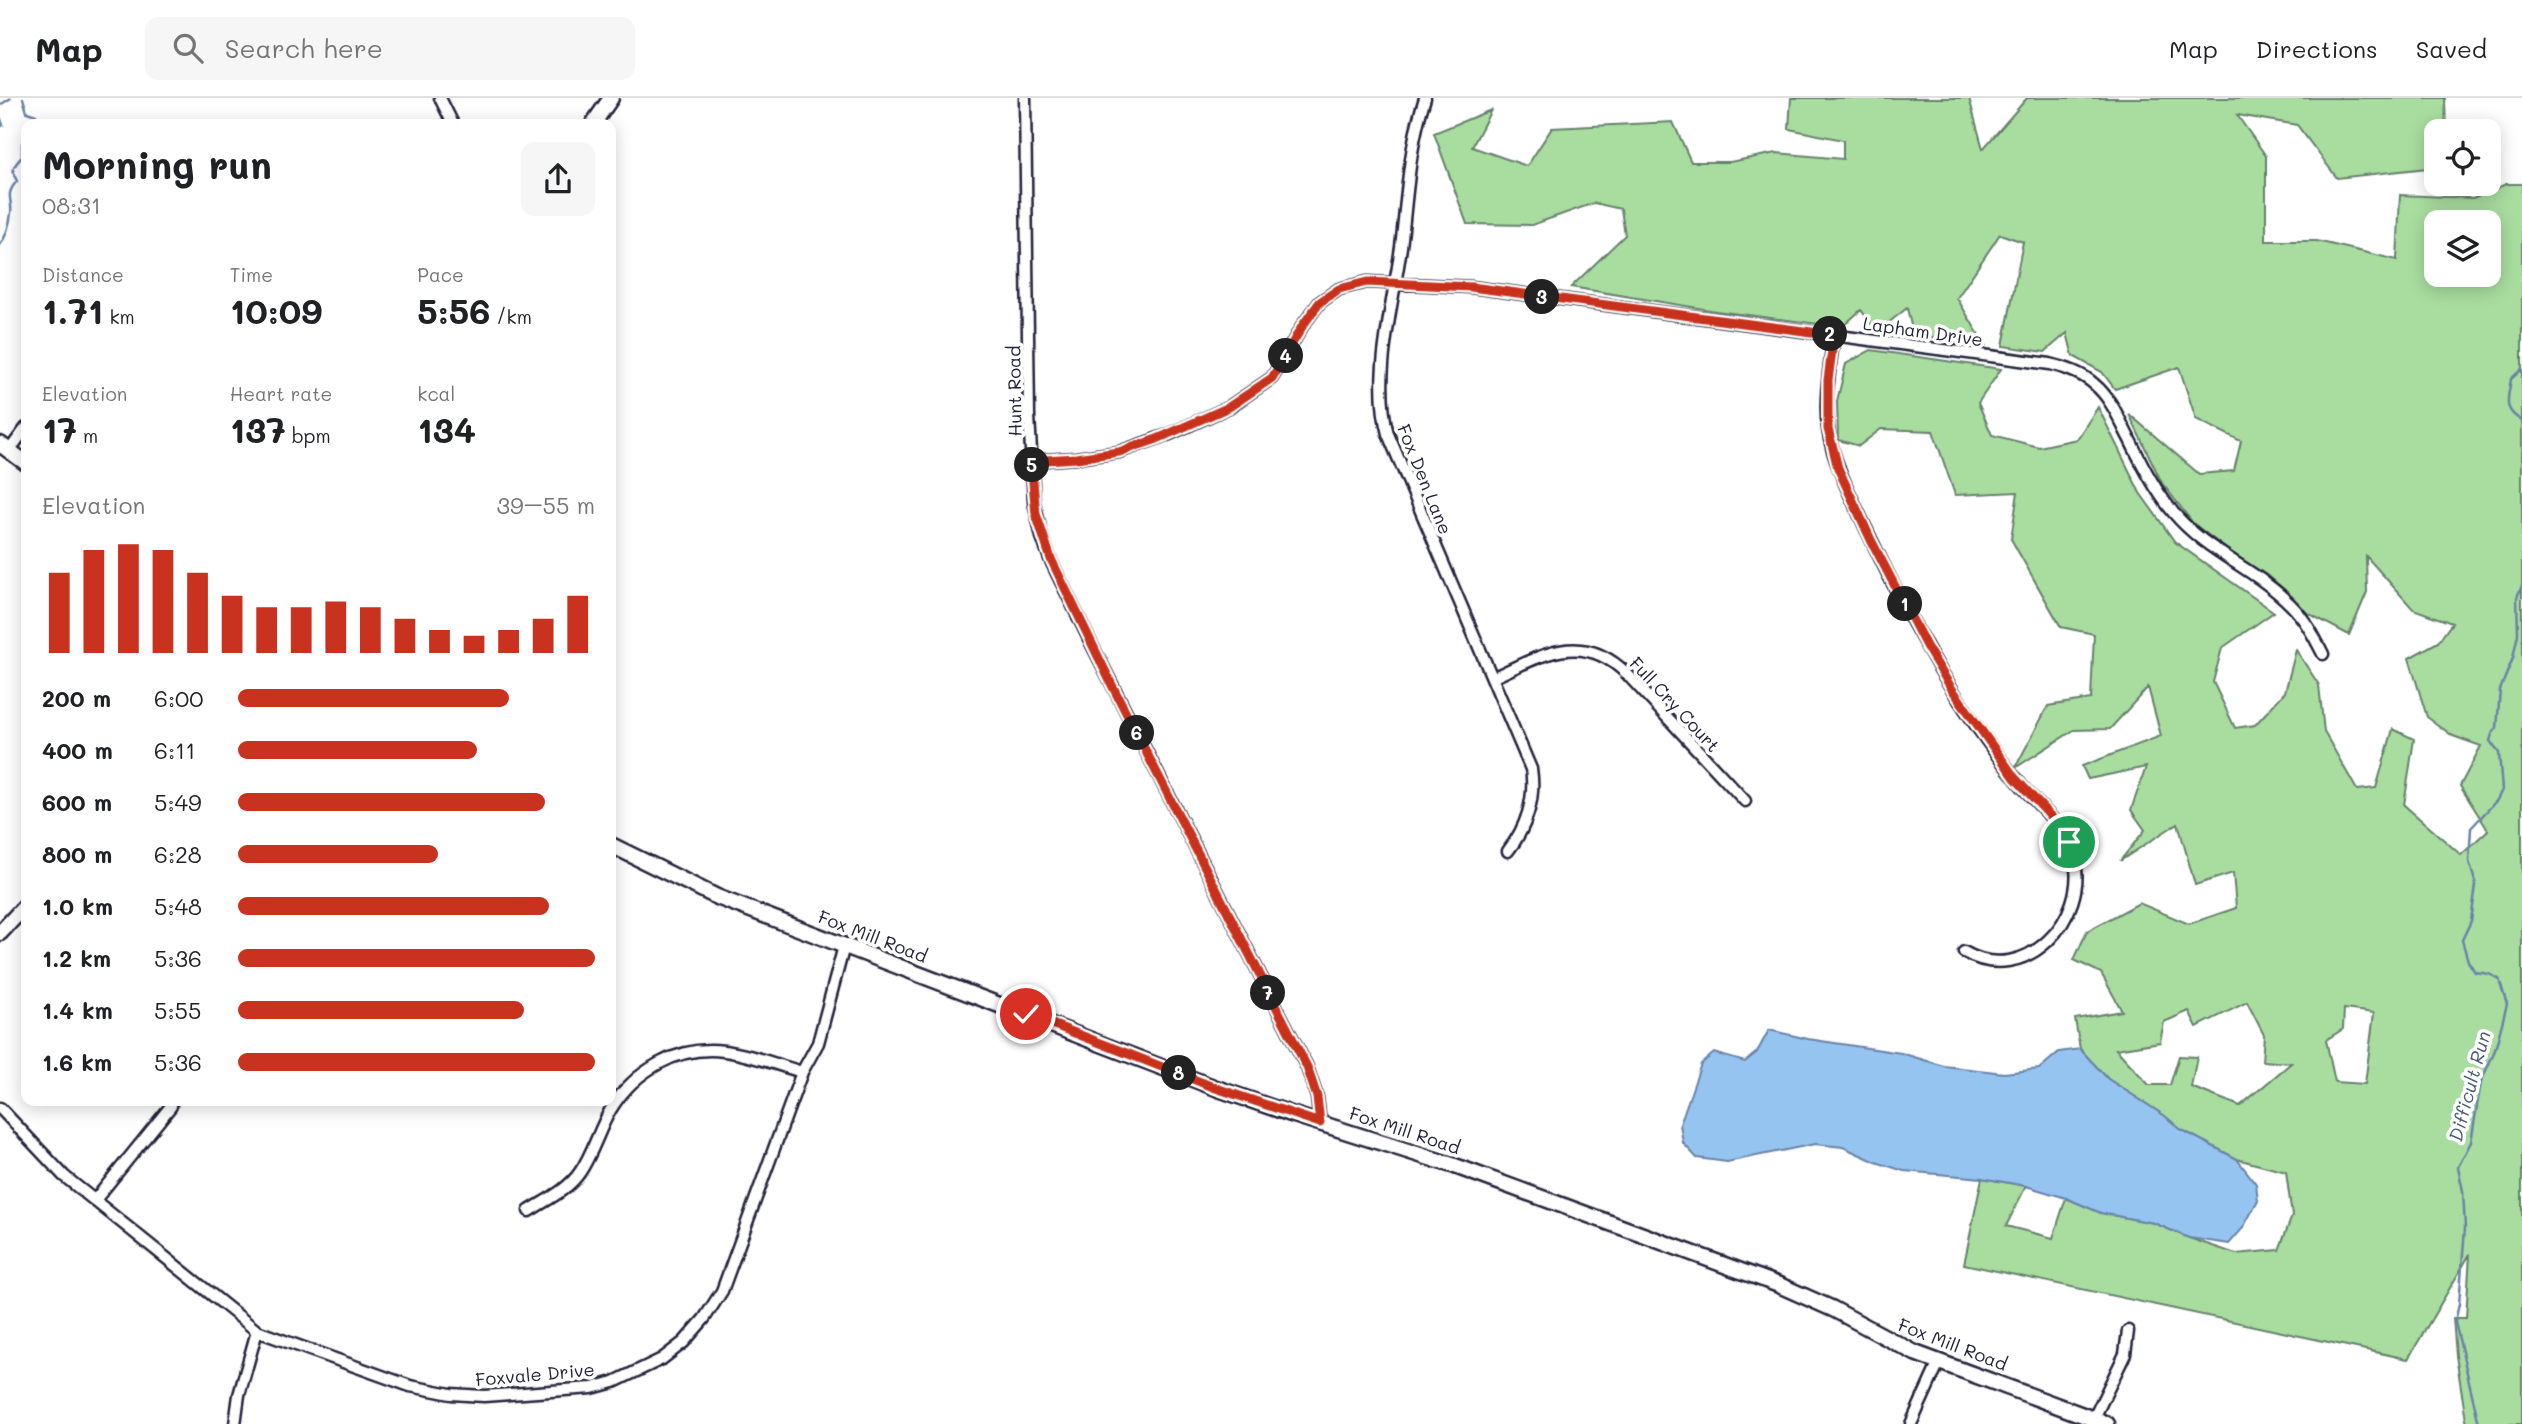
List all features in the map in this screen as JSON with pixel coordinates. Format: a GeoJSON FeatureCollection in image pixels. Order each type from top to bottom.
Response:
{"type":"FeatureCollection","features":[{"type":"Feature","properties":{"kind":"main road"},"geometry":{"type":"LineString","coordinates":[[596,119],[611,98]]}},
{"type":"Feature","properties":{"kind":"main road"},"geometry":{"type":"LineString","coordinates":[[5,447],[21,459]]}},
{"type":"Feature","properties":{"kind":"main road","name":"Fox Mill Road"},"geometry":{"type":"LineString","coordinates":[[616,847],[717,897],[1216,1088],[1455,1166],[1795,1291],[1915,1353],[2101,1421]]}},
{"type":"Feature","properties":{"kind":"main road"},"geometry":{"type":"LineString","coordinates":[[0,933],[21,910]]}},
{"type":"Feature","properties":{"kind":"street"},"geometry":{"type":"LineString","coordinates":[[440,98],[450,119]]}},
{"type":"Feature","properties":{"kind":"street","name":"Hunt Road"},"geometry":{"type":"LineString","coordinates":[[1025,98],[1031,461],[1036,514],[1051,559],[1112,685],[1307,1067],[1317,1097],[1320,1123]]}},
{"type":"Feature","properties":{"kind":"street","name":"Fox Den Lane"},"geometry":{"type":"LineString","coordinates":[[1425,98],[1414,144],[1395,282],[1382,383],[1383,418],[1528,760],[1532,796],[1528,814],[1516,842],[1508,851]]}},
{"type":"Feature","properties":{"kind":"street","name":"Lapham Drive"},"geometry":{"type":"LineString","coordinates":[[1031,461],[1119,452],[1157,439],[1229,407],[1272,378],[1320,302],[1350,285],[1367,282],[1471,287],[2050,364],[2091,381],[2115,410],[2148,476],[2173,512],[2204,542],[2290,604],[2312,633],[2323,654]]}},
{"type":"Feature","properties":{"kind":"street"},"geometry":{"type":"LineString","coordinates":[[1834,335],[1828,380],[1828,429],[1838,468],[1926,646],[1952,689],[2015,778],[2064,833],[2074,857],[2077,881],[2075,897],[2069,913],[2049,941],[2026,955],[2001,962],[1981,961],[1964,952]]}},
{"type":"Feature","properties":{"kind":"street"},"geometry":{"type":"LineString","coordinates":[[5,447],[21,433]]}},
{"type":"Feature","properties":{"kind":"street","name":"Full Cry Court"},"geometry":{"type":"LineString","coordinates":[[1492,678],[1559,650],[1586,650],[1604,656],[1626,673],[1745,801]]}},
{"type":"Feature","properties":{"kind":"street","name":"Foxvale Drive"},"geometry":{"type":"LineString","coordinates":[[0,1108],[51,1164],[257,1331],[410,1386],[451,1394],[494,1396],[592,1388],[636,1373],[662,1359],[684,1342],[704,1319],[722,1291],[802,1072],[818,1043],[844,946]]}},
{"type":"Feature","properties":{"kind":"street"},"geometry":{"type":"LineString","coordinates":[[616,1101],[623,1090],[642,1073],[665,1059],[700,1051],[724,1051],[802,1072]]}},
{"type":"Feature","properties":{"kind":"street"},"geometry":{"type":"LineString","coordinates":[[528,1211],[561,1191],[580,1173],[613,1106]]}},
{"type":"Feature","properties":{"kind":"street"},"geometry":{"type":"LineString","coordinates":[[95,1200],[172,1107]]}},
{"type":"Feature","properties":{"kind":"street"},"geometry":{"type":"LineString","coordinates":[[235,1424],[239,1395],[257,1331]]}},
{"type":"Feature","properties":{"kind":"street"},"geometry":{"type":"LineString","coordinates":[[2101,1421],[2125,1354],[2128,1331]]}},
{"type":"Feature","properties":{"kind":"street"},"geometry":{"type":"LineString","coordinates":[[1911,1424],[1939,1362]]}},
{"type":"Feature","properties":{"kind":"green space"},"geometry":{"type":"Polygon","coordinates":[[[1791,98],[1969,98],[1983,149],[2027,98],[2445,98],[2446,119],[2424,119],[2424,168],[2337,178],[2297,125],[2237,115],[2266,156],[2266,241],[2317,241],[2397,260],[2400,195],[2473,198],[2501,196],[2501,186],[2522,184],[2522,1424],[2468,1424],[2466,1420],[2453,1318],[2466,1318],[2470,1254],[2408,1359],[1964,1264],[1982,1178],[2026,1186],[2006,1226],[2053,1238],[2066,1198],[2101,1213],[2154,1223],[2236,1254],[2279,1250],[2292,1216],[2286,1172],[2237,1159],[2180,1129],[2165,1116],[2108,1079],[2080,1049],[2075,1019],[2122,1011],[2101,973],[2074,960],[2087,931],[2139,903],[2189,924],[2236,908],[2233,873],[2195,885],[2178,823],[2120,861],[2145,830],[2131,810],[2146,767],[2088,779],[2082,766],[2161,736],[2148,687],[2110,729],[2074,730],[2015,768],[2048,706],[2091,699],[2094,634],[2061,627],[2011,539],[2018,492],[1955,495],[1933,431],[1881,429],[1859,446],[1838,440],[1837,401],[1846,364],[1871,350],[2001,369],[1978,403],[1992,435],[2039,447],[2077,439],[2098,407],[2140,493],[2175,542],[2274,612],[2222,648],[2213,682],[2235,728],[2255,725],[2285,692],[2296,650],[2319,685],[2324,732],[2357,790],[2376,788],[2393,729],[2414,739],[2404,805],[2461,855],[2488,830],[2460,786],[2481,746],[2453,736],[2427,717],[2409,658],[2438,642],[2452,623],[2413,609],[2366,556],[2367,592],[2349,635],[2306,612],[2271,578],[2230,552],[2193,523],[2162,483],[2129,414],[2199,474],[2234,471],[2241,441],[2196,419],[2179,367],[2115,389],[2102,372],[2073,356],[2067,333],[2045,352],[2003,346],[2023,242],[2000,234],[1957,298],[1985,345],[1913,334],[1907,308],[1877,332],[1861,310],[1842,327],[1716,311],[1571,287],[1625,235],[1621,209],[1594,203],[1532,225],[1467,224],[1434,133],[1491,110],[1472,147],[1527,166],[1552,128],[1673,122],[1691,162],[1730,162],[1776,153],[1843,159],[1843,140],[1789,129],[1791,98]],[[2247,1002],[2197,1027],[2189,1011],[2164,1022],[2160,1042],[2116,1049],[2149,1085],[2170,1085],[2179,1056],[2197,1057],[2191,1087],[2240,1106],[2291,1063],[2262,1061],[2264,1035],[2247,1002]],[[2344,1009],[2343,1029],[2326,1040],[2335,1082],[2365,1084],[2374,1013],[2344,1009]]]}},
{"type":"Feature","properties":{"kind":"water"},"geometry":{"type":"Polygon","coordinates":[[[1769,1030],[1808,1039],[1901,1053],[1944,1066],[2004,1073],[2039,1069],[2059,1052],[2080,1049],[2108,1079],[2165,1116],[2180,1129],[2237,1159],[2256,1184],[2258,1200],[2243,1228],[2229,1244],[2189,1238],[2154,1223],[2101,1213],[2066,1198],[2026,1186],[1982,1178],[1904,1171],[1843,1147],[1815,1144],[1727,1162],[1697,1158],[1683,1143],[1680,1124],[1701,1064],[1714,1053],[1745,1062],[1757,1052],[1769,1030]]]}},
{"type":"Feature","properties":{"kind":"waterway"},"geometry":{"type":"LineString","coordinates":[[0,105],[11,98]]}},
{"type":"Feature","properties":{"kind":"waterway"},"geometry":{"type":"LineString","coordinates":[[23,98],[27,112],[36,115],[35,119]]}},
{"type":"Feature","properties":{"kind":"waterway"},"geometry":{"type":"LineString","coordinates":[[0,117],[3,125],[0,127]]}},
{"type":"Feature","properties":{"kind":"waterway"},"geometry":{"type":"LineString","coordinates":[[0,245],[10,221],[11,190],[17,181],[14,168],[21,158]]}},
{"type":"Feature","properties":{"kind":"waterway","name":"Difficult Run"},"geometry":{"type":"LineString","coordinates":[[2522,369],[2511,379],[2508,398],[2511,412],[2522,421]]}},
{"type":"Feature","properties":{"kind":"waterway","name":"Difficult Run"},"geometry":{"type":"LineString","coordinates":[[2479,1424],[2455,1322],[2465,1228],[2463,1191],[2458,1167],[2471,1142],[2481,1082],[2495,1050],[2507,1004],[2499,979],[2475,972],[2468,961],[2462,940],[2471,921],[2476,885],[2469,861],[2471,828],[2497,800],[2502,790],[2499,753],[2490,741],[2497,728],[2500,690],[2513,658],[2518,634],[2517,597],[2522,586]]}},
{"type":"Feature","properties":{"kind":"route"},"geometry":{"type":"LineString","coordinates":[[1026,1014],[1216,1088],[1320,1123],[1317,1097],[1307,1067],[1112,685],[1051,559],[1036,514],[1031,461],[1119,452],[1140,446],[1229,407],[1272,378],[1312,310],[1320,302],[1339,289],[1367,282],[1471,287],[1834,335],[1828,380],[1828,429],[1838,468],[1871,540],[1926,646],[1952,689],[2015,778],[2054,820],[2069,842]]}}]}
